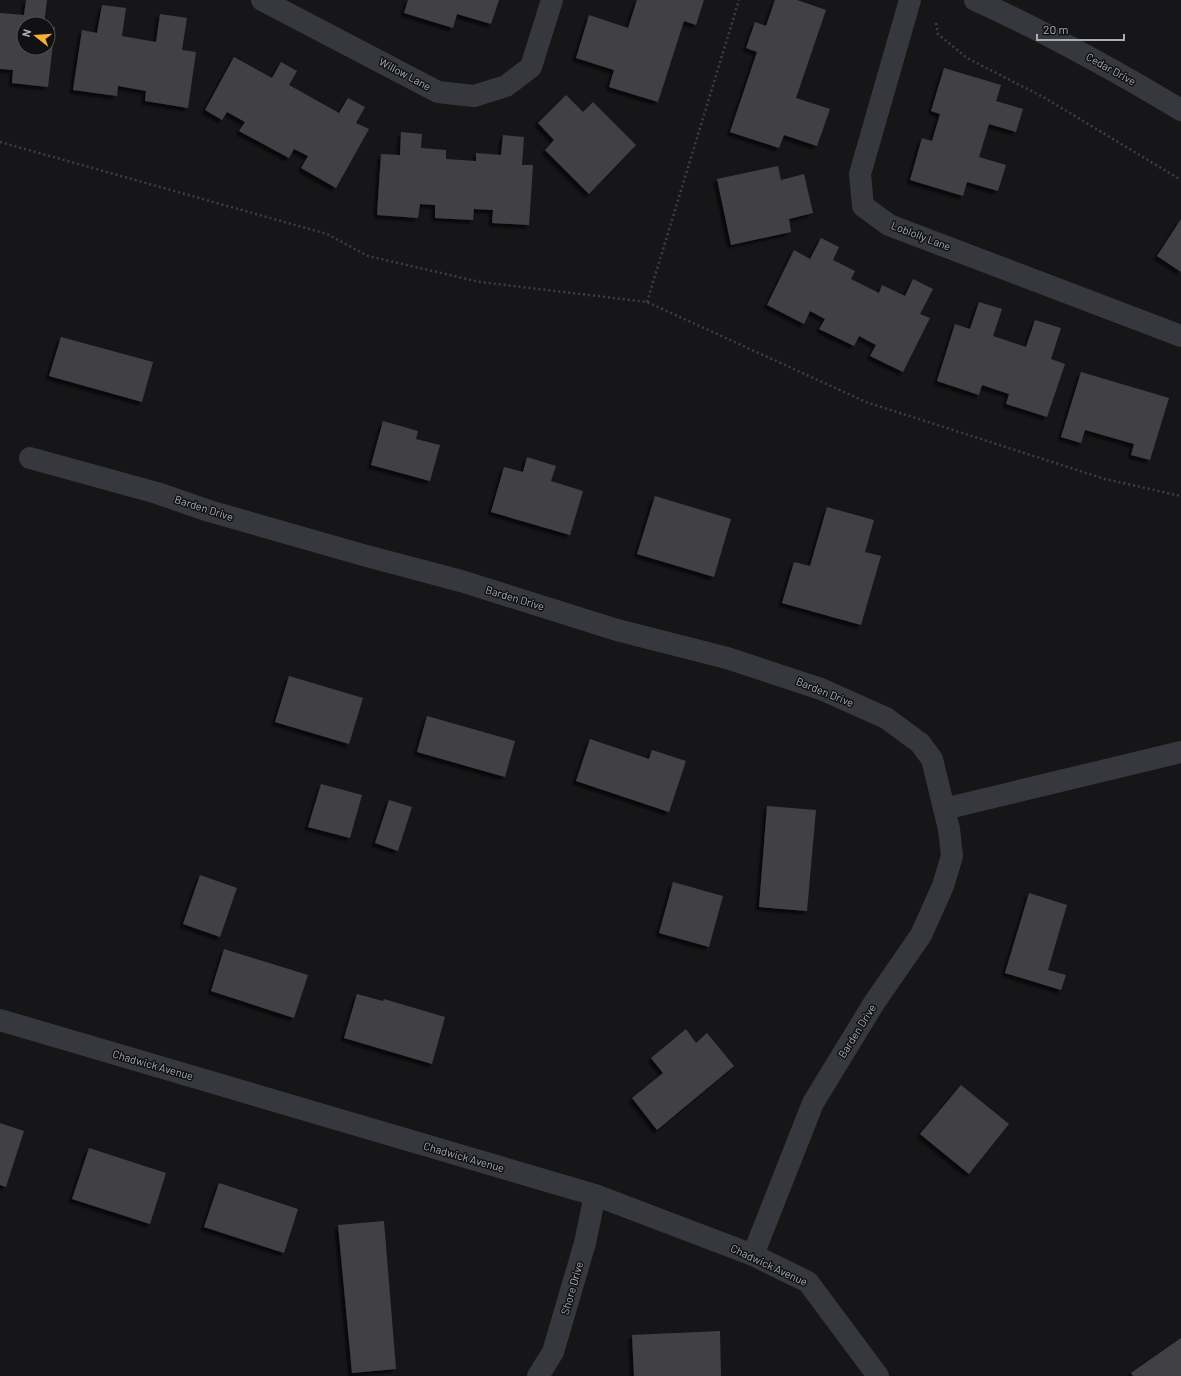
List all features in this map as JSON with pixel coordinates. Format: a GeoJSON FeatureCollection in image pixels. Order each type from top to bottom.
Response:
{"type":"FeatureCollection","features":[{"type":"Feature","properties":{"kind":"street","name":"Willow Lane"},"geometry":{"type":"LineString","coordinates":[[262,0],[438,92],[474,96],[506,86],[531,67],[552,0]]}},
{"type":"Feature","properties":{"kind":"street","name":"Loblolly Lane"},"geometry":{"type":"LineString","coordinates":[[910,0],[860,174],[863,206],[889,225],[1181,336]]}},
{"type":"Feature","properties":{"kind":"street","name":"Cedar Drive"},"geometry":{"type":"LineString","coordinates":[[980,1],[1104,65],[1181,110]]}},
{"type":"Feature","properties":{"kind":"street","name":"Barden Drive"},"geometry":{"type":"LineString","coordinates":[[30,458],[157,493],[208,511],[334,547],[461,581],[617,630],[727,658],[821,689],[886,718],[920,743],[932,759],[949,829],[952,856],[943,886],[920,935],[874,1003],[813,1103],[753,1255]]}},
{"type":"Feature","properties":{"kind":"street"},"geometry":{"type":"LineString","coordinates":[[944,810],[1181,752]]}},
{"type":"Feature","properties":{"kind":"street","name":"Chadwick Avenue"},"geometry":{"type":"LineString","coordinates":[[0,1020],[595,1195],[753,1255],[808,1282],[878,1376]]}},
{"type":"Feature","properties":{"kind":"street","name":"Shore Drive"},"geometry":{"type":"LineString","coordinates":[[538,1376],[553,1352],[585,1243],[595,1195]]}},
{"type":"Feature","properties":{"kind":"path"},"geometry":{"type":"LineString","coordinates":[[647,302],[739,0]]}},
{"type":"Feature","properties":{"kind":"path"},"geometry":{"type":"LineString","coordinates":[[936,23],[938,34],[968,58],[1045,98],[1181,180]]}},
{"type":"Feature","properties":{"kind":"path"},"geometry":{"type":"LineString","coordinates":[[0,142],[327,234],[368,256],[480,282],[647,302],[866,402],[1105,479],[1181,496]]}},
{"type":"Feature","properties":{"kind":"building"},"geometry":{"type":"Polygon","coordinates":[[[26,0],[47,0],[45,16],[16,16],[16,56],[52,56],[48,87],[12,83],[13,70],[0,69],[0,13],[24,15],[26,0]]]}},
{"type":"Feature","properties":{"kind":"building"},"geometry":{"type":"Polygon","coordinates":[[[408,0],[499,0],[491,24],[457,14],[453,28],[404,13],[408,0]]]}},
{"type":"Feature","properties":{"kind":"building"},"geometry":{"type":"Polygon","coordinates":[[[637,0],[704,0],[696,25],[684,21],[658,102],[609,87],[614,70],[576,58],[589,15],[628,28],[637,0]]]}},
{"type":"Feature","properties":{"kind":"building"},"geometry":{"type":"Polygon","coordinates":[[[775,0],[797,0],[826,10],[796,98],[830,109],[817,146],[784,135],[779,148],[730,132],[757,52],[746,48],[755,22],[766,26],[775,0]]]}},
{"type":"Feature","properties":{"kind":"building"},"geometry":{"type":"Polygon","coordinates":[[[102,5],[126,8],[122,36],[156,42],[160,14],[187,18],[182,50],[196,52],[188,108],[145,101],[146,91],[118,86],[117,96],[73,90],[82,30],[97,33],[102,5]]]}},
{"type":"Feature","properties":{"kind":"building"},"geometry":{"type":"Polygon","coordinates":[[[234,57],[272,78],[281,62],[297,71],[289,85],[339,113],[348,98],[365,107],[356,123],[369,129],[336,188],[301,168],[308,156],[294,149],[289,158],[239,131],[245,122],[227,112],[222,120],[205,110],[234,57]]]}},
{"type":"Feature","properties":{"kind":"building"},"geometry":{"type":"Polygon","coordinates":[[[944,68],[1001,85],[996,101],[1023,109],[1016,132],[989,124],[979,157],[1006,165],[998,191],[967,182],[963,196],[910,180],[922,138],[932,141],[940,114],[931,111],[944,68]]]}},
{"type":"Feature","properties":{"kind":"building"},"geometry":{"type":"Polygon","coordinates":[[[566,95],[583,112],[593,102],[636,145],[589,194],[545,150],[554,140],[538,123],[566,95]]]}},
{"type":"Feature","properties":{"kind":"building"},"geometry":{"type":"Polygon","coordinates":[[[401,132],[422,134],[421,148],[446,150],[446,159],[476,161],[476,153],[501,155],[503,135],[524,137],[522,165],[533,165],[529,225],[492,223],[493,210],[474,209],[473,220],[435,218],[435,205],[420,204],[418,218],[377,215],[381,154],[400,155],[401,132]]]}},
{"type":"Feature","properties":{"kind":"building"},"geometry":{"type":"Polygon","coordinates":[[[778,166],[781,180],[804,174],[813,213],[789,219],[791,232],[731,245],[717,179],[778,166]]]}},
{"type":"Feature","properties":{"kind":"building"},"geometry":{"type":"Polygon","coordinates":[[[1181,219],[1181,272],[1157,256],[1181,219]]]}},
{"type":"Feature","properties":{"kind":"building"},"geometry":{"type":"Polygon","coordinates":[[[821,238],[839,247],[833,260],[855,271],[851,279],[879,293],[882,285],[905,296],[913,279],[933,289],[920,314],[930,318],[903,372],[870,356],[876,345],[859,336],[854,346],[819,329],[825,319],[810,311],[804,324],[767,305],[794,250],[810,259],[821,238]]]}},
{"type":"Feature","properties":{"kind":"building"},"geometry":{"type":"Polygon","coordinates":[[[979,302],[1002,309],[993,336],[1026,347],[1035,320],[1061,328],[1051,359],[1065,364],[1047,417],[1006,404],[1009,394],[982,385],[979,395],[937,381],[955,324],[970,329],[979,302]]]}},
{"type":"Feature","properties":{"kind":"building"},"geometry":{"type":"Polygon","coordinates":[[[61,337],[153,362],[142,402],[49,376],[61,337]]]}},
{"type":"Feature","properties":{"kind":"building"},"geometry":{"type":"Polygon","coordinates":[[[1081,372],[1169,398],[1150,460],[1131,455],[1134,444],[1085,430],[1081,443],[1061,437],[1081,372]]]}},
{"type":"Feature","properties":{"kind":"building"},"geometry":{"type":"Polygon","coordinates":[[[383,421],[418,431],[416,439],[440,445],[430,481],[371,465],[383,421]]]}},
{"type":"Feature","properties":{"kind":"building"},"geometry":{"type":"Polygon","coordinates":[[[527,457],[556,466],[551,481],[583,491],[570,535],[491,512],[504,467],[523,472],[527,457]]]}},
{"type":"Feature","properties":{"kind":"building"},"geometry":{"type":"Polygon","coordinates":[[[655,496],[731,519],[714,577],[637,554],[655,496]]]}},
{"type":"Feature","properties":{"kind":"building"},"geometry":{"type":"Polygon","coordinates":[[[827,507],[874,520],[865,552],[881,556],[861,625],[782,603],[794,562],[810,566],[827,507]]]}},
{"type":"Feature","properties":{"kind":"building"},"geometry":{"type":"Polygon","coordinates":[[[289,676],[363,698],[349,744],[275,722],[289,676]]]}},
{"type":"Feature","properties":{"kind":"building"},"geometry":{"type":"Polygon","coordinates":[[[427,716],[515,741],[505,777],[417,752],[427,716]]]}},
{"type":"Feature","properties":{"kind":"building"},"geometry":{"type":"Polygon","coordinates":[[[590,739],[649,759],[652,750],[686,761],[669,812],[576,781],[590,739]]]}},
{"type":"Feature","properties":{"kind":"building"},"geometry":{"type":"Polygon","coordinates":[[[321,784],[362,795],[350,838],[308,827],[321,784]]]}},
{"type":"Feature","properties":{"kind":"building"},"geometry":{"type":"Polygon","coordinates":[[[389,800],[412,807],[398,851],[375,843],[389,800]]]}},
{"type":"Feature","properties":{"kind":"building"},"geometry":{"type":"Polygon","coordinates":[[[767,806],[816,810],[807,911],[759,907],[767,806]]]}},
{"type":"Feature","properties":{"kind":"building"},"geometry":{"type":"Polygon","coordinates":[[[200,875],[237,888],[220,937],[183,924],[200,875]]]}},
{"type":"Feature","properties":{"kind":"building"},"geometry":{"type":"Polygon","coordinates":[[[673,882],[723,896],[709,947],[659,933],[673,882]]]}},
{"type":"Feature","properties":{"kind":"building"},"geometry":{"type":"Polygon","coordinates":[[[1029,893],[1067,905],[1048,970],[1066,975],[1061,990],[1005,973],[1029,893]]]}},
{"type":"Feature","properties":{"kind":"building"},"geometry":{"type":"Polygon","coordinates":[[[224,949],[308,975],[294,1018],[211,991],[224,949]]]}},
{"type":"Feature","properties":{"kind":"building"},"geometry":{"type":"Polygon","coordinates":[[[357,994],[383,1001],[384,999],[445,1017],[432,1064],[344,1038],[357,994]]]}},
{"type":"Feature","properties":{"kind":"building"},"geometry":{"type":"Polygon","coordinates":[[[686,1029],[696,1043],[707,1033],[734,1066],[657,1130],[632,1098],[663,1073],[651,1058],[686,1029]]]}},
{"type":"Feature","properties":{"kind":"building"},"geometry":{"type":"Polygon","coordinates":[[[961,1085],[1009,1124],[969,1174],[920,1134],[961,1085]]]}},
{"type":"Feature","properties":{"kind":"building"},"geometry":{"type":"Polygon","coordinates":[[[0,1123],[24,1131],[6,1187],[0,1185],[0,1123]]]}},
{"type":"Feature","properties":{"kind":"building"},"geometry":{"type":"Polygon","coordinates":[[[89,1148],[166,1173],[150,1224],[72,1199],[89,1148]]]}},
{"type":"Feature","properties":{"kind":"building"},"geometry":{"type":"Polygon","coordinates":[[[219,1183],[298,1209],[284,1253],[204,1227],[219,1183]]]}},
{"type":"Feature","properties":{"kind":"building"},"geometry":{"type":"Polygon","coordinates":[[[384,1221],[396,1369],[352,1373],[338,1225],[384,1221]]]}},
{"type":"Feature","properties":{"kind":"building"},"geometry":{"type":"Polygon","coordinates":[[[720,1331],[721,1376],[634,1376],[632,1335],[720,1331]]]}},
{"type":"Feature","properties":{"kind":"building"},"geometry":{"type":"Polygon","coordinates":[[[1181,1338],[1181,1376],[1133,1376],[1131,1373],[1181,1338]]]}}]}
